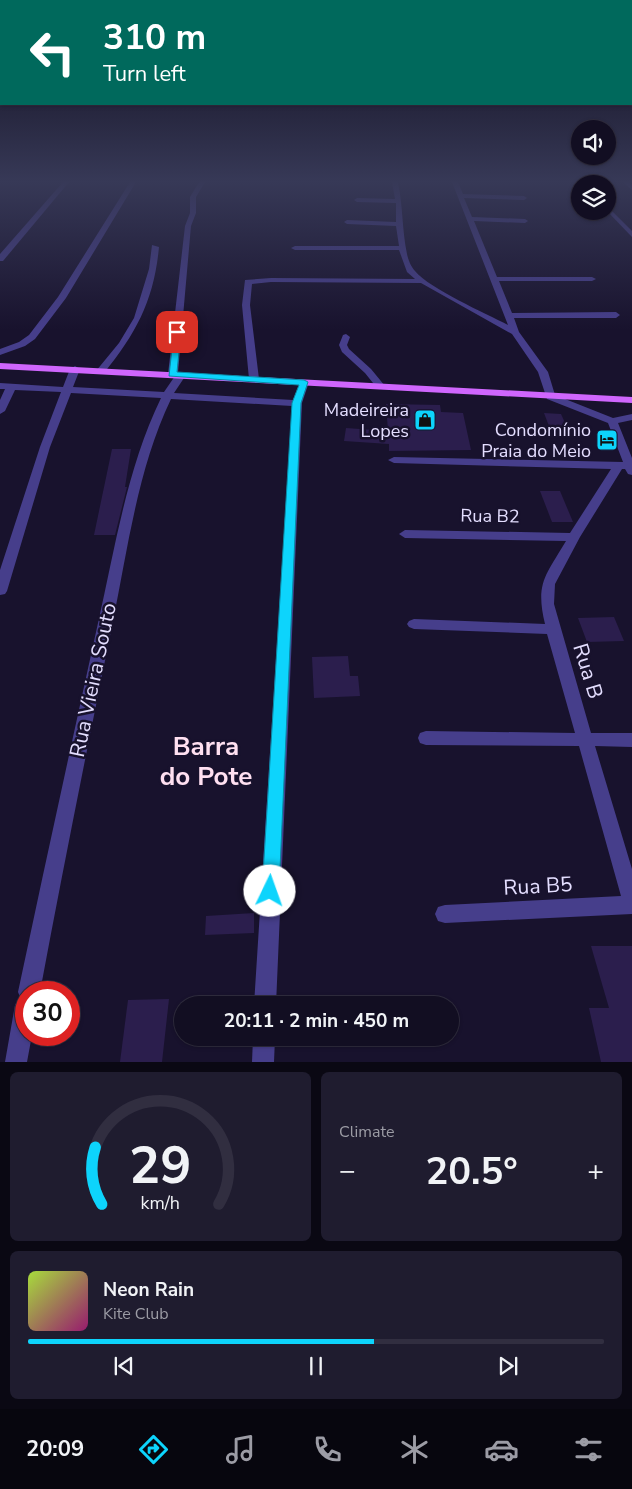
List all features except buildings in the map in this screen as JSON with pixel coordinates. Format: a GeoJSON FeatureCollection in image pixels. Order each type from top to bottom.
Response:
{"type":"FeatureCollection","features":[{"type":"Feature","properties":{"kind":"main road"},"geometry":{"type":"LineString","coordinates":[[0,366],[632,400]]}},
{"type":"Feature","properties":{"kind":"street"},"geometry":{"type":"LineString","coordinates":[[0,259],[24,232]]}},
{"type":"Feature","properties":{"kind":"street"},"geometry":{"type":"LineString","coordinates":[[0,352],[26,342],[46,319],[104,232]]}},
{"type":"Feature","properties":{"kind":"street","name":"Rua Vieira Souto"},"geometry":{"type":"LineString","coordinates":[[30,981],[64,811],[133,495],[157,417],[177,375],[188,232]]}},
{"type":"Feature","properties":{"kind":"street"},"geometry":{"type":"LineString","coordinates":[[400,232],[408,267],[420,281],[515,332]]}},
{"type":"Feature","properties":{"kind":"street"},"geometry":{"type":"LineString","coordinates":[[475,232],[515,332],[543,372],[551,397],[612,421],[632,417]]}},
{"type":"Feature","properties":{"kind":"street"},"geometry":{"type":"LineString","coordinates":[[101,371],[120,349],[138,318],[152,269],[155,247]]}},
{"type":"Feature","properties":{"kind":"street"},"geometry":{"type":"LineString","coordinates":[[294,248],[403,248]]}},
{"type":"Feature","properties":{"kind":"street"},"geometry":{"type":"LineString","coordinates":[[494,279],[592,280]]}},
{"type":"Feature","properties":{"kind":"street"},"geometry":{"type":"LineString","coordinates":[[254,380],[246,305],[248,282],[265,280],[420,281]]}},
{"type":"Feature","properties":{"kind":"street"},"geometry":{"type":"LineString","coordinates":[[509,316],[616,316]]}},
{"type":"Feature","properties":{"kind":"street"},"geometry":{"type":"LineString","coordinates":[[346,337],[343,343],[345,350],[368,371],[380,386]]}},
{"type":"Feature","properties":{"kind":"street"},"geometry":{"type":"LineString","coordinates":[[0,591],[66,389],[75,369]]}},
{"type":"Feature","properties":{"kind":"street"},"geometry":{"type":"LineString","coordinates":[[265,996],[297,403],[304,382]]}},
{"type":"Feature","properties":{"kind":"street"},"geometry":{"type":"LineString","coordinates":[[0,386],[297,403]]}},
{"type":"Feature","properties":{"kind":"street"},"geometry":{"type":"LineString","coordinates":[[0,410],[11,387]]}},
{"type":"Feature","properties":{"kind":"street"},"geometry":{"type":"LineString","coordinates":[[394,460],[628,468],[612,421]]}},
{"type":"Feature","properties":{"kind":"street","name":"Rua B"},"geometry":{"type":"LineString","coordinates":[[628,468],[574,537],[548,584],[547,604],[632,904]]}},
{"type":"Feature","properties":{"kind":"street","name":"Rua B2"},"geometry":{"type":"LineString","coordinates":[[405,534],[574,537]]}},
{"type":"Feature","properties":{"kind":"street"},"geometry":{"type":"LineString","coordinates":[[414,624],[553,629]]}},
{"type":"Feature","properties":{"kind":"street"},"geometry":{"type":"LineString","coordinates":[[426,738],[632,740]]}},
{"type":"Feature","properties":{"kind":"street","name":"Rua B5"},"geometry":{"type":"LineString","coordinates":[[445,914],[632,904]]}},
{"type":"Feature","properties":{"kind":"street"},"geometry":{"type":"LineString","coordinates":[[16,1062],[19,1046]]}},
{"type":"Feature","properties":{"kind":"street"},"geometry":{"type":"LineString","coordinates":[[263,1062],[264,1046]]}},
{"type":"Feature","properties":{"kind":"place","name":"Madeireira Lopes"},"geometry":{"type":"Point","coordinates":[425,420]}},
{"type":"Feature","properties":{"kind":"place","name":"Condomínio Praia do Meio"},"geometry":{"type":"Point","coordinates":[607,440]}},
{"type":"Feature","properties":{"kind":"district","name":"Barra do Pote"},"geometry":{"type":"Point","coordinates":[206,760]}},
{"type":"Feature","properties":{"kind":"route"},"geometry":{"type":"LineString","coordinates":[[177,332],[172,374],[304,382],[297,403],[270,891]]}}]}
